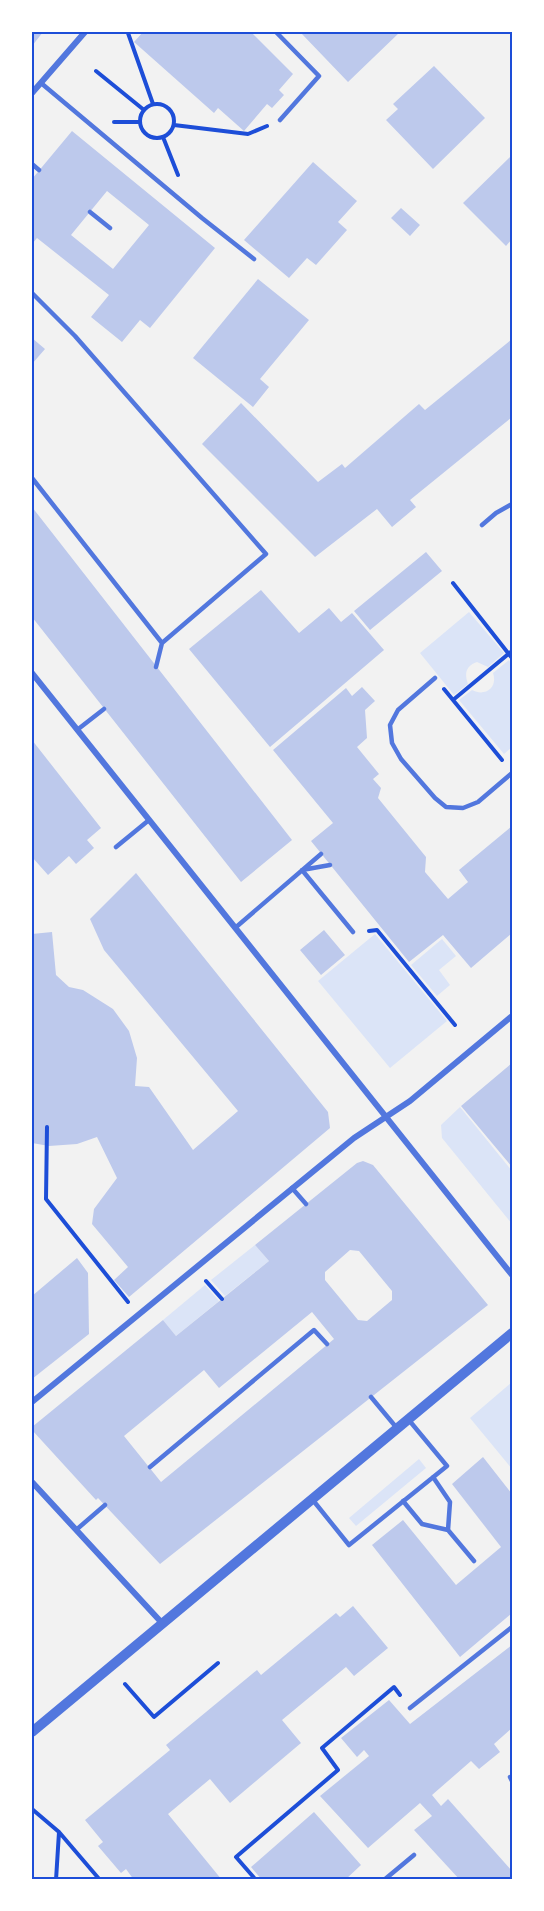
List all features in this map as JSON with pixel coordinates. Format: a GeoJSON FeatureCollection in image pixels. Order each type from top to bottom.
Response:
{"type":"FeatureCollection","features":[{"type":"Feature","properties":{"kind":"street"},"geometry":{"type":"LineString","coordinates":[[32,93],[85,32]]}},
{"type":"Feature","properties":{"kind":"street"},"geometry":{"type":"LineString","coordinates":[[32,672],[513,1275]]}},
{"type":"Feature","properties":{"kind":"street"},"geometry":{"type":"LineString","coordinates":[[32,1402],[354,1138],[410,1101],[513,1016]]}},
{"type":"Feature","properties":{"kind":"street"},"geometry":{"type":"LineString","coordinates":[[32,1732],[513,1334]]}},
{"type":"Feature","properties":{"kind":"street"},"geometry":{"type":"LineString","coordinates":[[32,1482],[162,1623]]}},
{"type":"Feature","properties":{"kind":"lane"},"geometry":{"type":"LineString","coordinates":[[276,32],[319,76],[280,120]]}},
{"type":"Feature","properties":{"kind":"lane"},"geometry":{"type":"LineString","coordinates":[[41,83],[254,260]]}},
{"type":"Feature","properties":{"kind":"lane"},"geometry":{"type":"LineString","coordinates":[[32,164],[39,170]]}},
{"type":"Feature","properties":{"kind":"lane"},"geometry":{"type":"LineString","coordinates":[[90,212],[110,228]]}},
{"type":"Feature","properties":{"kind":"lane"},"geometry":{"type":"LineString","coordinates":[[32,293],[75,336],[266,554],[162,643],[156,667]]}},
{"type":"Feature","properties":{"kind":"lane"},"geometry":{"type":"LineString","coordinates":[[32,478],[162,643]]}},
{"type":"Feature","properties":{"kind":"lane"},"geometry":{"type":"LineString","coordinates":[[482,525],[496,513],[513,504]]}},
{"type":"Feature","properties":{"kind":"lane"},"geometry":{"type":"LineString","coordinates":[[435,678],[398,710],[390,725],[392,743],[401,759],[435,798],[446,807],[463,808],[478,802],[513,773]]}},
{"type":"Feature","properties":{"kind":"lane"},"geometry":{"type":"LineString","coordinates":[[77,730],[104,709]]}},
{"type":"Feature","properties":{"kind":"lane"},"geometry":{"type":"LineString","coordinates":[[116,848],[149,820]]}},
{"type":"Feature","properties":{"kind":"lane"},"geometry":{"type":"LineString","coordinates":[[235,928],[321,854]]}},
{"type":"Feature","properties":{"kind":"lane"},"geometry":{"type":"LineString","coordinates":[[302,870],[330,865]]}},
{"type":"Feature","properties":{"kind":"lane"},"geometry":{"type":"LineString","coordinates":[[302,870],[353,932]]}},
{"type":"Feature","properties":{"kind":"lane"},"geometry":{"type":"LineString","coordinates":[[292,1188],[306,1204]]}},
{"type":"Feature","properties":{"kind":"lane"},"geometry":{"type":"LineString","coordinates":[[150,1467],[315,1329],[327,1344]]}},
{"type":"Feature","properties":{"kind":"lane"},"geometry":{"type":"LineString","coordinates":[[371,1397],[397,1428]]}},
{"type":"Feature","properties":{"kind":"lane"},"geometry":{"type":"LineString","coordinates":[[312,1499],[349,1545],[447,1466],[408,1419]]}},
{"type":"Feature","properties":{"kind":"lane"},"geometry":{"type":"LineString","coordinates":[[433,1477],[450,1502],[448,1530]]}},
{"type":"Feature","properties":{"kind":"lane"},"geometry":{"type":"LineString","coordinates":[[403,1501],[422,1524],[448,1530],[474,1561]]}},
{"type":"Feature","properties":{"kind":"lane"},"geometry":{"type":"LineString","coordinates":[[76,1530],[105,1505]]}},
{"type":"Feature","properties":{"kind":"lane"},"geometry":{"type":"LineString","coordinates":[[410,1708],[513,1627]]}},
{"type":"Feature","properties":{"kind":"lane"},"geometry":{"type":"LineString","coordinates":[[384,1880],[414,1855]]}},
{"type":"Feature","properties":{"kind":"path"},"geometry":{"type":"LineString","coordinates":[[128,33],[153,104]]}},
{"type":"Feature","properties":{"kind":"path"},"geometry":{"type":"LineString","coordinates":[[96,71],[144,110]]}},
{"type":"Feature","properties":{"kind":"path"},"geometry":{"type":"LineString","coordinates":[[153,104],[162,104],[170,109],[174,116],[174,125],[170,132],[163,137],[156,138],[142,130],[140,122],[144,110],[153,104]]}},
{"type":"Feature","properties":{"kind":"path"},"geometry":{"type":"LineString","coordinates":[[174,125],[248,134],[280,120]]}},
{"type":"Feature","properties":{"kind":"path"},"geometry":{"type":"LineString","coordinates":[[453,583],[511,652],[513,658]]}},
{"type":"Feature","properties":{"kind":"path"},"geometry":{"type":"LineString","coordinates":[[453,700],[511,652]]}},
{"type":"Feature","properties":{"kind":"path"},"geometry":{"type":"LineString","coordinates":[[435,678],[505,763]]}},
{"type":"Feature","properties":{"kind":"path"},"geometry":{"type":"LineString","coordinates":[[353,932],[377,930],[455,1025]]}},
{"type":"Feature","properties":{"kind":"path"},"geometry":{"type":"LineString","coordinates":[[47,1127],[46,1199],[126,1300],[139,1313]]}},
{"type":"Feature","properties":{"kind":"path"},"geometry":{"type":"LineString","coordinates":[[205,1279],[222,1299]]}},
{"type":"Feature","properties":{"kind":"path"},"geometry":{"type":"LineString","coordinates":[[125,1684],[154,1717],[218,1663]]}},
{"type":"Feature","properties":{"kind":"path"},"geometry":{"type":"LineString","coordinates":[[256,1880],[236,1857],[338,1770],[322,1748],[393,1686],[410,1708]]}},
{"type":"Feature","properties":{"kind":"path"},"geometry":{"type":"LineString","coordinates":[[32,1809],[59,1832],[100,1880]]}},
{"type":"Feature","properties":{"kind":"path"},"geometry":{"type":"LineString","coordinates":[[56,1880],[59,1832]]}},
{"type":"Feature","properties":{"kind":"shaded area"},"geometry":{"type":"Polygon","coordinates":[[[469,612],[504,653],[488,667],[477,662],[470,666],[466,673],[468,684],[454,695],[420,653],[469,612]]]}},
{"type":"Feature","properties":{"kind":"shaded area"},"geometry":{"type":"Polygon","coordinates":[[[509,660],[512,665],[512,747],[504,754],[459,700],[472,690],[486,692],[489,690],[494,683],[493,673],[509,660]]]}},
{"type":"Feature","properties":{"kind":"shaded area"},"geometry":{"type":"Polygon","coordinates":[[[375,934],[447,1021],[390,1068],[318,981],[375,934]]]}},
{"type":"Feature","properties":{"kind":"shaded area"},"geometry":{"type":"Polygon","coordinates":[[[442,939],[456,956],[439,970],[450,985],[437,996],[411,965],[442,939]]]}},
{"type":"Feature","properties":{"kind":"shaded area"},"geometry":{"type":"Polygon","coordinates":[[[460,1107],[512,1171],[512,1224],[442,1138],[441,1125],[460,1107]]]}},
{"type":"Feature","properties":{"kind":"shaded area"},"geometry":{"type":"Polygon","coordinates":[[[255,1245],[269,1261],[225,1296],[211,1280],[255,1245]]]}},
{"type":"Feature","properties":{"kind":"shaded area"},"geometry":{"type":"Polygon","coordinates":[[[205,1285],[219,1301],[176,1336],[163,1320],[205,1285]]]}},
{"type":"Feature","properties":{"kind":"shaded area"},"geometry":{"type":"Polygon","coordinates":[[[512,1382],[512,1469],[470,1418],[512,1382]]]}},
{"type":"Feature","properties":{"kind":"shaded area"},"geometry":{"type":"Polygon","coordinates":[[[419,1459],[426,1468],[356,1526],[349,1518],[419,1459]]]}},
{"type":"Feature","properties":{"kind":"building"},"geometry":{"type":"Polygon","coordinates":[[[32,32],[43,32],[32,46],[32,32]]]}},
{"type":"Feature","properties":{"kind":"building"},"geometry":{"type":"Polygon","coordinates":[[[143,32],[251,32],[293,74],[279,90],[284,95],[272,108],[267,104],[244,131],[218,108],[214,113],[134,42],[143,32]]]}},
{"type":"Feature","properties":{"kind":"building"},"geometry":{"type":"Polygon","coordinates":[[[400,32],[348,82],[301,33],[400,32]]]}},
{"type":"Feature","properties":{"kind":"building"},"geometry":{"type":"Polygon","coordinates":[[[434,66],[485,118],[433,169],[386,120],[398,109],[393,104],[434,66]]]}},
{"type":"Feature","properties":{"kind":"building"},"geometry":{"type":"Polygon","coordinates":[[[72,131],[215,248],[150,328],[140,320],[122,342],[91,317],[109,295],[37,238],[32,244],[32,179],[72,131]],[[107,191],[71,235],[113,269],[149,225],[107,191]]]}},
{"type":"Feature","properties":{"kind":"building"},"geometry":{"type":"Polygon","coordinates":[[[512,155],[512,239],[506,246],[463,203],[512,155]]]}},
{"type":"Feature","properties":{"kind":"building"},"geometry":{"type":"Polygon","coordinates":[[[313,162],[357,201],[338,222],[347,230],[316,265],[307,258],[289,278],[244,240],[313,162]]]}},
{"type":"Feature","properties":{"kind":"building"},"geometry":{"type":"Polygon","coordinates":[[[401,208],[420,225],[410,236],[391,218],[401,208]]]}},
{"type":"Feature","properties":{"kind":"building"},"geometry":{"type":"Polygon","coordinates":[[[258,279],[309,320],[260,379],[269,387],[253,407],[193,358],[258,279]]]}},
{"type":"Feature","properties":{"kind":"building"},"geometry":{"type":"Polygon","coordinates":[[[32,338],[45,349],[32,364],[32,338]]]}},
{"type":"Feature","properties":{"kind":"building"},"geometry":{"type":"Polygon","coordinates":[[[512,339],[512,417],[410,500],[416,507],[392,527],[377,509],[315,557],[202,444],[241,403],[318,482],[342,464],[345,468],[419,404],[425,410],[512,339]]]}},
{"type":"Feature","properties":{"kind":"building"},"geometry":{"type":"Polygon","coordinates":[[[32,507],[292,840],[241,882],[32,617],[32,507]]]}},
{"type":"Feature","properties":{"kind":"building"},"geometry":{"type":"Polygon","coordinates":[[[426,552],[442,571],[370,630],[354,611],[426,552]]]}},
{"type":"Feature","properties":{"kind":"building"},"geometry":{"type":"Polygon","coordinates":[[[261,590],[299,633],[329,608],[341,622],[352,613],[384,650],[270,747],[189,649],[261,590]]]}},
{"type":"Feature","properties":{"kind":"building"},"geometry":{"type":"Polygon","coordinates":[[[362,687],[375,701],[365,710],[367,738],[357,747],[379,774],[373,779],[381,788],[378,798],[426,857],[425,872],[448,899],[468,882],[459,870],[512,826],[512,933],[471,968],[443,935],[409,962],[311,841],[333,823],[273,750],[346,688],[352,696],[362,687]]]}},
{"type":"Feature","properties":{"kind":"building"},"geometry":{"type":"Polygon","coordinates":[[[32,740],[101,828],[87,840],[94,848],[76,864],[69,856],[48,875],[32,857],[32,740]]]}},
{"type":"Feature","properties":{"kind":"building"},"geometry":{"type":"Polygon","coordinates":[[[136,873],[328,1112],[330,1128],[129,1297],[114,1280],[128,1267],[92,1224],[94,1209],[117,1178],[97,1137],[77,1144],[49,1146],[32,1143],[32,934],[52,932],[56,975],[69,987],[83,990],[113,1009],[129,1031],[137,1058],[135,1086],[149,1087],[193,1150],[238,1111],[104,950],[90,919],[136,873]]]}},
{"type":"Feature","properties":{"kind":"building"},"geometry":{"type":"Polygon","coordinates":[[[324,930],[345,955],[321,975],[300,950],[324,930]]]}},
{"type":"Feature","properties":{"kind":"building"},"geometry":{"type":"Polygon","coordinates":[[[512,1063],[512,1167],[461,1106],[512,1063]]]}},
{"type":"Feature","properties":{"kind":"building"},"geometry":{"type":"Polygon","coordinates":[[[363,1161],[373,1165],[488,1305],[160,1564],[98,1498],[96,1500],[32,1430],[32,1427],[163,1320],[176,1336],[269,1261],[255,1245],[357,1163],[363,1161]],[[350,1250],[325,1272],[325,1280],[358,1320],[367,1321],[392,1300],[392,1291],[359,1251],[350,1250]],[[312,1312],[219,1388],[204,1370],[124,1436],[161,1482],[334,1339],[312,1312]]]}},
{"type":"Feature","properties":{"kind":"building"},"geometry":{"type":"Polygon","coordinates":[[[77,1258],[88,1273],[89,1334],[32,1379],[32,1296],[77,1258]]]}},
{"type":"Feature","properties":{"kind":"building"},"geometry":{"type":"Polygon","coordinates":[[[483,1457],[512,1494],[512,1613],[460,1657],[372,1545],[403,1520],[456,1585],[501,1547],[452,1484],[483,1457]]]}},
{"type":"Feature","properties":{"kind":"building"},"geometry":{"type":"Polygon","coordinates":[[[353,1606],[388,1648],[354,1676],[346,1667],[282,1720],[301,1743],[230,1803],[210,1779],[168,1814],[222,1880],[134,1880],[126,1869],[121,1873],[98,1846],[103,1842],[85,1820],[170,1750],[166,1745],[257,1670],[261,1675],[336,1613],[340,1617],[353,1606]]]}},
{"type":"Feature","properties":{"kind":"building"},"geometry":{"type":"Polygon","coordinates":[[[512,1645],[512,1728],[494,1744],[500,1752],[479,1769],[471,1761],[432,1795],[441,1806],[448,1799],[512,1871],[512,1880],[460,1880],[414,1830],[432,1816],[420,1803],[368,1848],[320,1796],[369,1756],[364,1750],[357,1757],[341,1738],[389,1700],[410,1724],[512,1645]]]}},
{"type":"Feature","properties":{"kind":"building"},"geometry":{"type":"Polygon","coordinates":[[[314,1812],[361,1865],[345,1880],[262,1880],[251,1867],[314,1812]]]}}]}
